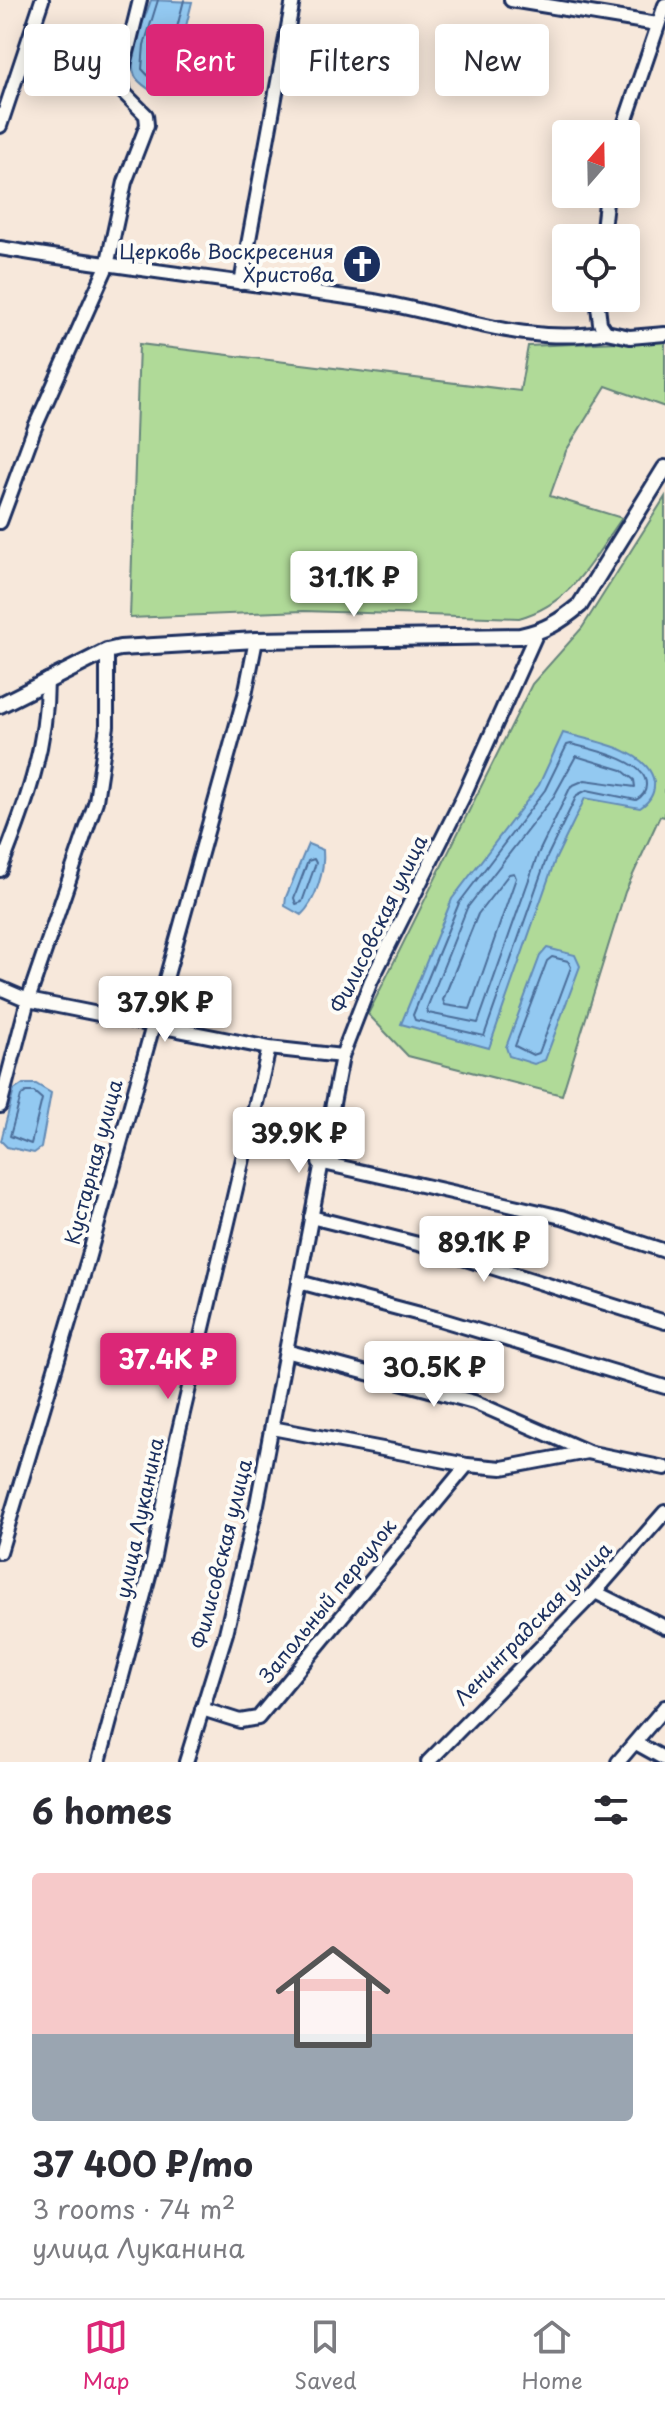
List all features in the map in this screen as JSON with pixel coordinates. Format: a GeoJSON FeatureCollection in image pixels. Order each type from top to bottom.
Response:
{"type":"FeatureCollection","features":[{"type":"Feature","properties":{"kind":"main road"},"geometry":{"type":"LineString","coordinates":[[0,705],[107,651],[164,644],[520,636],[537,632],[561,622],[580,605],[665,468]]}},
{"type":"Feature","properties":{"kind":"street"},"geometry":{"type":"LineString","coordinates":[[0,126],[42,0]]}},
{"type":"Feature","properties":{"kind":"street"},"geometry":{"type":"LineString","coordinates":[[0,522],[35,427],[107,266],[125,182],[148,120],[124,93],[121,77],[140,0]]}},
{"type":"Feature","properties":{"kind":"street"},"geometry":{"type":"LineString","coordinates":[[241,283],[293,0]]}},
{"type":"Feature","properties":{"kind":"street"},"geometry":{"type":"LineString","coordinates":[[511,0],[532,1],[657,24]]}},
{"type":"Feature","properties":{"kind":"street"},"geometry":{"type":"LineString","coordinates":[[626,120],[665,5]]}},
{"type":"Feature","properties":{"kind":"street"},"geometry":{"type":"LineString","coordinates":[[0,248],[107,266],[418,308],[518,333],[558,337],[606,332],[630,337],[665,334]]}},
{"type":"Feature","properties":{"kind":"street"},"geometry":{"type":"LineString","coordinates":[[599,312],[600,323],[606,332]]}},
{"type":"Feature","properties":{"kind":"street","name":"Филисовская улица"},"geometry":{"type":"LineString","coordinates":[[186,1762],[241,1575],[342,1056],[371,981],[450,824],[537,632]]}},
{"type":"Feature","properties":{"kind":"street","name":"Кустарная улица"},"geometry":{"type":"LineString","coordinates":[[0,1552],[84,1274],[245,695],[256,640]]}},
{"type":"Feature","properties":{"kind":"street"},"geometry":{"type":"LineString","coordinates":[[0,1106],[28,1000],[96,801],[107,726],[107,651]]}},
{"type":"Feature","properties":{"kind":"street"},"geometry":{"type":"LineString","coordinates":[[0,870],[32,788],[47,716],[47,680]]}},
{"type":"Feature","properties":{"kind":"street"},"geometry":{"type":"LineString","coordinates":[[0,988],[28,1000],[269,1048],[342,1056]]}},
{"type":"Feature","properties":{"kind":"street","name":"улица Луканина"},"geometry":{"type":"LineString","coordinates":[[99,1762],[153,1561],[175,1447],[269,1048]]}},
{"type":"Feature","properties":{"kind":"street"},"geometry":{"type":"LineString","coordinates":[[319,1162],[562,1217],[665,1251]]}},
{"type":"Feature","properties":{"kind":"street"},"geometry":{"type":"LineString","coordinates":[[311,1217],[408,1241],[665,1322]]}},
{"type":"Feature","properties":{"kind":"street"},"geometry":{"type":"LineString","coordinates":[[299,1282],[439,1319],[665,1387]]}},
{"type":"Feature","properties":{"kind":"street"},"geometry":{"type":"LineString","coordinates":[[286,1351],[474,1402],[587,1452],[665,1468]]}},
{"type":"Feature","properties":{"kind":"street"},"geometry":{"type":"LineString","coordinates":[[272,1428],[467,1465],[502,1468],[587,1452]]}},
{"type":"Feature","properties":{"kind":"street","name":"Запольный переулок"},"geometry":{"type":"LineString","coordinates":[[202,1709],[240,1721],[258,1718],[467,1465]]}},
{"type":"Feature","properties":{"kind":"street","name":"Ленинградская улица"},"geometry":{"type":"LineString","coordinates":[[428,1762],[595,1592],[665,1512]]}},
{"type":"Feature","properties":{"kind":"street"},"geometry":{"type":"LineString","coordinates":[[595,1592],[665,1627]]}},
{"type":"Feature","properties":{"kind":"street"},"geometry":{"type":"LineString","coordinates":[[618,1762],[665,1707]]}},
{"type":"Feature","properties":{"kind":"street"},"geometry":{"type":"LineString","coordinates":[[636,1743],[665,1759]]}},
{"type":"Feature","properties":{"kind":"green space"},"geometry":{"type":"Polygon","coordinates":[[[665,340],[665,407],[606,386],[566,451],[550,496],[622,518],[579,578],[554,602],[538,611],[519,618],[304,611],[130,618],[139,344],[520,391],[528,346],[665,340]]]}},
{"type":"Feature","properties":{"kind":"green space"},"geometry":{"type":"Polygon","coordinates":[[[665,497],[665,817],[660,816],[625,892],[562,1095],[408,1056],[368,1014],[532,684],[582,628],[665,497]]]}},
{"type":"Feature","properties":{"kind":"water"},"geometry":{"type":"Polygon","coordinates":[[[151,0],[192,2],[187,24],[146,24],[146,87],[138,81],[133,68],[137,38],[151,0]]]}},
{"type":"Feature","properties":{"kind":"water"},"geometry":{"type":"Polygon","coordinates":[[[563,733],[617,748],[641,761],[650,770],[654,782],[651,797],[640,808],[585,798],[555,860],[489,1048],[401,1024],[452,899],[539,785],[563,733]]]}},
{"type":"Feature","properties":{"kind":"water"},"geometry":{"type":"Polygon","coordinates":[[[308,844],[323,850],[323,867],[315,894],[301,915],[285,906],[308,844]]]}},
{"type":"Feature","properties":{"kind":"water"},"geometry":{"type":"Polygon","coordinates":[[[547,948],[575,955],[580,966],[545,1060],[534,1064],[509,1056],[506,1047],[540,956],[547,948]]]}},
{"type":"Feature","properties":{"kind":"water"},"geometry":{"type":"Polygon","coordinates":[[[23,1084],[36,1084],[51,1093],[41,1148],[34,1153],[7,1147],[1,1141],[14,1090],[23,1084]]]}},
{"type":"Feature","properties":{"kind":"place","name":"Церковь Воскресения Христова"},"geometry":{"type":"Point","coordinates":[362,264]}}]}
